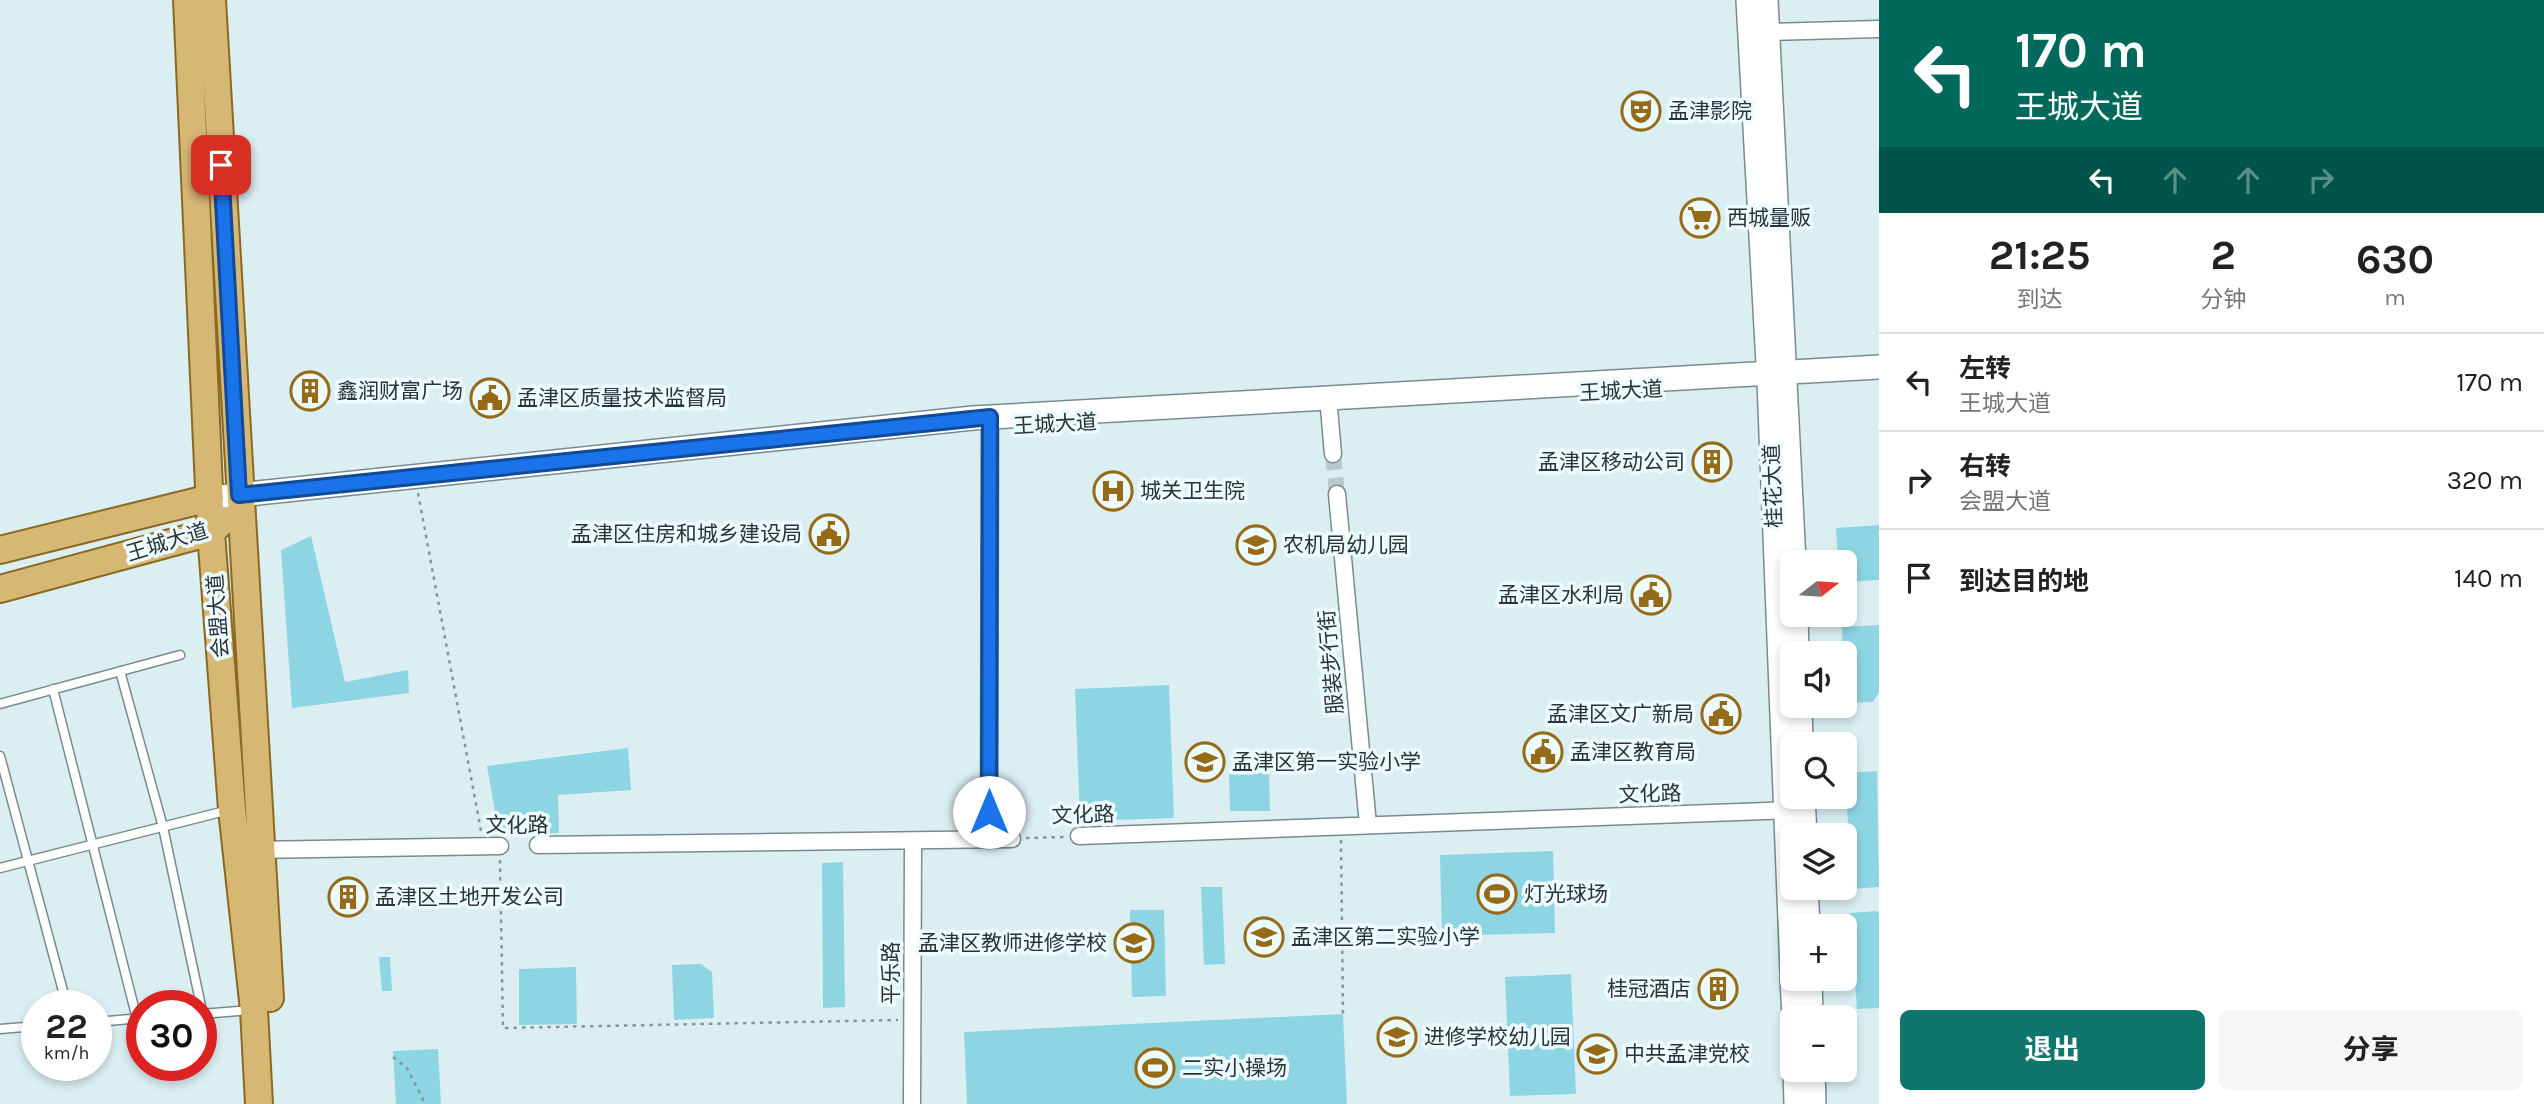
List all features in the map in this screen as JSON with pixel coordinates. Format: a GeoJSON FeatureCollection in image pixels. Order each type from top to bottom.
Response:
{"type":"FeatureCollection","features":[{"type":"Feature","properties":{"kind":"main road","name":"会盟大道"},"geometry":{"type":"LineString","coordinates":[[187,0],[211,531],[232,809],[249,850],[277,1104]]}},
{"type":"Feature","properties":{"kind":"main road","name":"会盟大道"},"geometry":{"type":"LineString","coordinates":[[212,0],[240,501],[259,1104]]}},
{"type":"Feature","properties":{"kind":"main road","name":"桂花大道"},"geometry":{"type":"LineString","coordinates":[[1748,0],[1793,550]]}},
{"type":"Feature","properties":{"kind":"main road","name":"桂花大道"},"geometry":{"type":"LineString","coordinates":[[1766,0],[1777,376],[1794,732]]}},
{"type":"Feature","properties":{"kind":"main road","name":"王城大道"},"geometry":{"type":"LineString","coordinates":[[0,550],[210,498],[240,501],[417,486],[990,423],[1777,376],[1879,367]]}},
{"type":"Feature","properties":{"kind":"main road","name":"王城大道"},"geometry":{"type":"LineString","coordinates":[[0,589],[211,531],[240,501],[990,423],[1328,397],[1777,376],[1879,377]]}},
{"type":"Feature","properties":{"kind":"main road","name":"桂花大道"},"geometry":{"type":"LineString","coordinates":[[1794,914],[1798,809]]}},
{"type":"Feature","properties":{"kind":"main road"},"geometry":{"type":"LineString","coordinates":[[1795,1082],[1796,1104]]}},
{"type":"Feature","properties":{"kind":"main road"},"geometry":{"type":"LineString","coordinates":[[1813,1082],[1814,1104]]}},
{"type":"Feature","properties":{"kind":"street"},"geometry":{"type":"LineString","coordinates":[[1767,32],[1879,29]]}},
{"type":"Feature","properties":{"kind":"street"},"geometry":{"type":"LineString","coordinates":[[1328,397],[1333,454]]}},
{"type":"Feature","properties":{"kind":"street"},"geometry":{"type":"LineString","coordinates":[[989,840],[990,423]]}},
{"type":"Feature","properties":{"kind":"street","name":"服装步行街"},"geometry":{"type":"LineString","coordinates":[[1337,494],[1368,825]]}},
{"type":"Feature","properties":{"kind":"street","name":"文化路"},"geometry":{"type":"LineString","coordinates":[[1079,836],[1780,806]]}},
{"type":"Feature","properties":{"kind":"street","name":"文化路"},"geometry":{"type":"LineString","coordinates":[[538,845],[913,843],[1012,839]]}},
{"type":"Feature","properties":{"kind":"street","name":"平乐路"},"geometry":{"type":"LineString","coordinates":[[912,1104],[913,843]]}},
{"type":"Feature","properties":{"kind":"street","name":"文化路"},"geometry":{"type":"LineString","coordinates":[[249,850],[492,846]]}},
{"type":"Feature","properties":{"kind":"lane"},"geometry":{"type":"LineString","coordinates":[[0,704],[180,655]]}},
{"type":"Feature","properties":{"kind":"lane"},"geometry":{"type":"LineString","coordinates":[[120,671],[163,827],[198,990]]}},
{"type":"Feature","properties":{"kind":"lane"},"geometry":{"type":"LineString","coordinates":[[53,689],[132,990]]}},
{"type":"Feature","properties":{"kind":"lane"},"geometry":{"type":"LineString","coordinates":[[0,756],[63,990]]}},
{"type":"Feature","properties":{"kind":"lane"},"geometry":{"type":"LineString","coordinates":[[0,868],[232,809]]}},
{"type":"Feature","properties":{"kind":"lane"},"geometry":{"type":"LineString","coordinates":[[217,1010],[254,1010]]}},
{"type":"Feature","properties":{"kind":"lane"},"geometry":{"type":"LineString","coordinates":[[0,1029],[21,1027]]}},
{"type":"Feature","properties":{"kind":"path"},"geometry":{"type":"LineString","coordinates":[[417,486],[492,846],[503,1028],[912,1020]]}},
{"type":"Feature","properties":{"kind":"path"},"geometry":{"type":"LineString","coordinates":[[1340,826],[1343,1014]]}},
{"type":"Feature","properties":{"kind":"path","name":"文化路"},"geometry":{"type":"LineString","coordinates":[[1012,839],[1079,836]]}},
{"type":"Feature","properties":{"kind":"path"},"geometry":{"type":"LineString","coordinates":[[393,1057],[407,1068],[422,1099],[421,1104]]}},
{"type":"Feature","properties":{"kind":"shaded area"},"geometry":{"type":"Polygon","coordinates":[[[1879,525],[1879,580],[1857,581],[1857,550],[1837,550],[1836,528],[1879,525]]]}},
{"type":"Feature","properties":{"kind":"shaded area"},"geometry":{"type":"Polygon","coordinates":[[[311,536],[345,682],[408,670],[409,693],[292,708],[281,550],[311,536]]]}},
{"type":"Feature","properties":{"kind":"shaded area"},"geometry":{"type":"Polygon","coordinates":[[[1879,625],[1879,692],[1873,702],[1857,703],[1857,641],[1843,641],[1842,627],[1879,625]]]}},
{"type":"Feature","properties":{"kind":"shaded area"},"geometry":{"type":"Polygon","coordinates":[[[1169,685],[1174,818],[1080,821],[1075,689],[1169,685]]]}},
{"type":"Feature","properties":{"kind":"shaded area"},"geometry":{"type":"Polygon","coordinates":[[[628,748],[631,790],[558,795],[559,833],[499,834],[487,766],[628,748]]]}},
{"type":"Feature","properties":{"kind":"shaded area"},"geometry":{"type":"Polygon","coordinates":[[[1877,771],[1879,887],[1857,889],[1857,823],[1848,823],[1847,809],[1857,809],[1857,772],[1877,771]]]}},
{"type":"Feature","properties":{"kind":"shaded area"},"geometry":{"type":"Polygon","coordinates":[[[1269,773],[1270,811],[1230,811],[1229,774],[1269,773]]]}},
{"type":"Feature","properties":{"kind":"shaded area","name":"灯光球场"},"geometry":{"type":"Polygon","coordinates":[[[1553,851],[1555,933],[1442,936],[1440,855],[1553,851]]]}},
{"type":"Feature","properties":{"kind":"shaded area"},"geometry":{"type":"Polygon","coordinates":[[[843,862],[845,1007],[823,1008],[822,863],[843,862]]]}},
{"type":"Feature","properties":{"kind":"shaded area"},"geometry":{"type":"Polygon","coordinates":[[[1201,887],[1222,887],[1225,964],[1204,965],[1201,887]]]}},
{"type":"Feature","properties":{"kind":"shaded area"},"geometry":{"type":"Polygon","coordinates":[[[1130,910],[1164,910],[1166,996],[1132,997],[1130,910]]]}},
{"type":"Feature","properties":{"kind":"shaded area"},"geometry":{"type":"Polygon","coordinates":[[[1850,913],[1879,913],[1879,1008],[1857,1009],[1857,914],[1850,913]]]}},
{"type":"Feature","properties":{"kind":"shaded area"},"geometry":{"type":"Polygon","coordinates":[[[379,957],[390,957],[392,991],[382,991],[379,957]]]}},
{"type":"Feature","properties":{"kind":"shaded area"},"geometry":{"type":"Polygon","coordinates":[[[701,964],[712,972],[714,1018],[674,1020],[672,965],[701,964]]]}},
{"type":"Feature","properties":{"kind":"shaded area"},"geometry":{"type":"Polygon","coordinates":[[[576,967],[577,1024],[519,1025],[519,969],[576,967]]]}},
{"type":"Feature","properties":{"kind":"shaded area"},"geometry":{"type":"Polygon","coordinates":[[[1571,974],[1576,1094],[1510,1096],[1505,977],[1571,974]]]}},
{"type":"Feature","properties":{"kind":"shaded area","name":"二实小操场"},"geometry":{"type":"Polygon","coordinates":[[[1343,1014],[1347,1104],[967,1104],[964,1032],[1343,1014]]]}},
{"type":"Feature","properties":{"kind":"shaded area"},"geometry":{"type":"Polygon","coordinates":[[[438,1049],[441,1104],[396,1104],[393,1051],[438,1049]]]}},
{"type":"Feature","properties":{"kind":"tunnel"},"geometry":{"type":"LineString","coordinates":[[1333,454],[1337,494]]}},
{"type":"Feature","properties":{"kind":"place","name":"孟津影院"},"geometry":{"type":"Point","coordinates":[1641,111]}},
{"type":"Feature","properties":{"kind":"place","name":"西城量贩"},"geometry":{"type":"Point","coordinates":[1700,218]}},
{"type":"Feature","properties":{"kind":"place","name":"鑫润财富广场"},"geometry":{"type":"Point","coordinates":[310,391]}},
{"type":"Feature","properties":{"kind":"place","name":"孟津区质量技术监督局"},"geometry":{"type":"Point","coordinates":[490,398]}},
{"type":"Feature","properties":{"kind":"place","name":"孟津区移动公司"},"geometry":{"type":"Point","coordinates":[1712,462]}},
{"type":"Feature","properties":{"kind":"place","name":"城关卫生院"},"geometry":{"type":"Point","coordinates":[1113,491]}},
{"type":"Feature","properties":{"kind":"place","name":"孟津区住房和城乡建设局"},"geometry":{"type":"Point","coordinates":[829,534]}},
{"type":"Feature","properties":{"kind":"place","name":"农机局幼儿园"},"geometry":{"type":"Point","coordinates":[1256,545]}},
{"type":"Feature","properties":{"kind":"place","name":"孟津区水利局"},"geometry":{"type":"Point","coordinates":[1651,595]}},
{"type":"Feature","properties":{"kind":"place","name":"孟津区文广新局"},"geometry":{"type":"Point","coordinates":[1721,714]}},
{"type":"Feature","properties":{"kind":"place","name":"孟津区教育局"},"geometry":{"type":"Point","coordinates":[1543,752]}},
{"type":"Feature","properties":{"kind":"place","name":"孟津区第一实验小学"},"geometry":{"type":"Point","coordinates":[1205,762]}},
{"type":"Feature","properties":{"kind":"place","name":"灯光球场"},"geometry":{"type":"Point","coordinates":[1497,894]}},
{"type":"Feature","properties":{"kind":"place","name":"孟津区土地开发公司"},"geometry":{"type":"Point","coordinates":[348,897]}},
{"type":"Feature","properties":{"kind":"place","name":"孟津区第二实验小学"},"geometry":{"type":"Point","coordinates":[1264,937]}},
{"type":"Feature","properties":{"kind":"place","name":"孟津区教师进修学校"},"geometry":{"type":"Point","coordinates":[1134,943]}},
{"type":"Feature","properties":{"kind":"place","name":"桂冠酒店"},"geometry":{"type":"Point","coordinates":[1718,989]}},
{"type":"Feature","properties":{"kind":"place","name":"进修学校幼儿园"},"geometry":{"type":"Point","coordinates":[1397,1037]}},
{"type":"Feature","properties":{"kind":"place","name":"中共孟津党校"},"geometry":{"type":"Point","coordinates":[1597,1054]}},
{"type":"Feature","properties":{"kind":"place","name":"二实小操场"},"geometry":{"type":"Point","coordinates":[1155,1068]}},
{"type":"Feature","properties":{"kind":"route"},"geometry":{"type":"LineString","coordinates":[[221,165],[239,495],[990,417],[989,812]]}}]}
